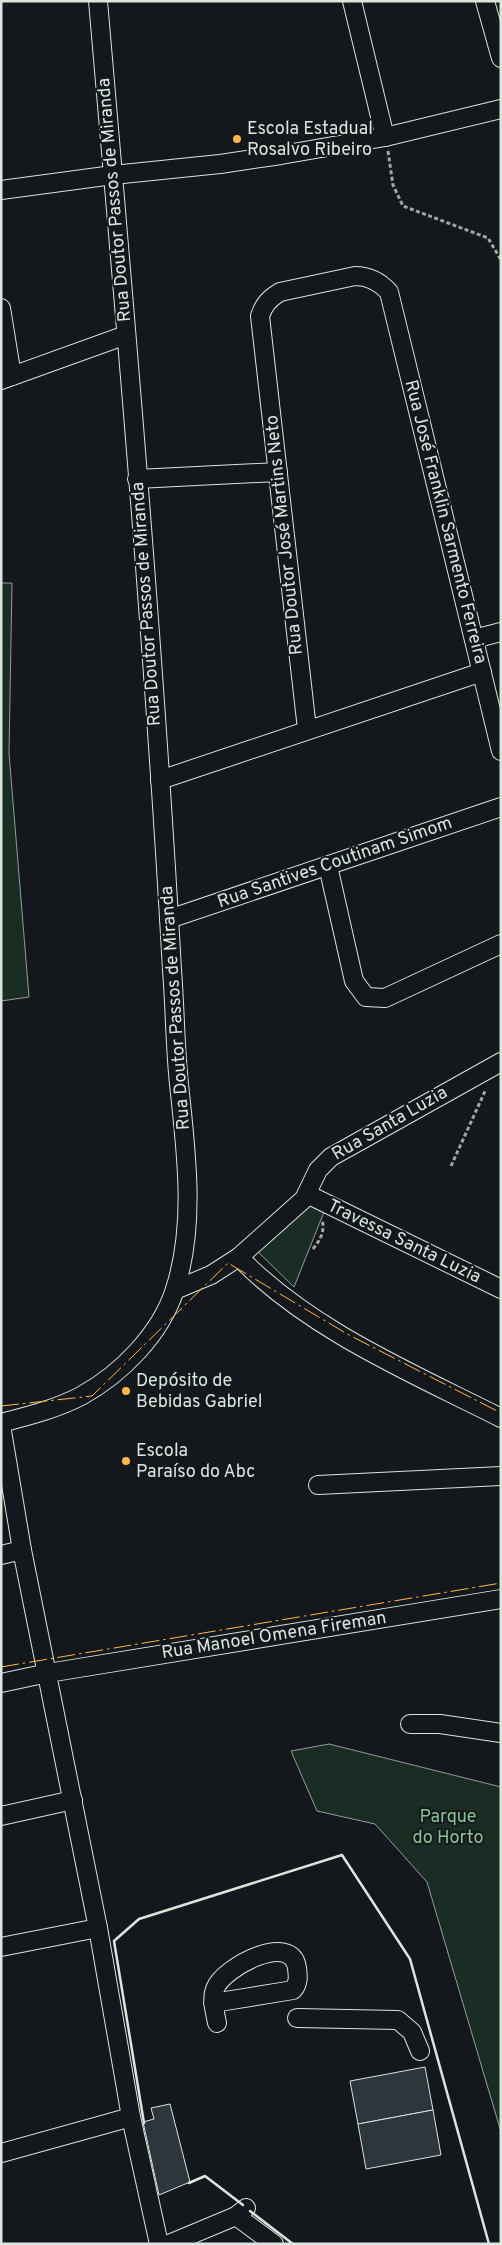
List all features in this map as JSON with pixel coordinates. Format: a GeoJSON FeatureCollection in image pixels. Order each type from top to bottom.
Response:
{"type":"FeatureCollection","features":[{"type":"Feature","properties":{"kind":"street","name":"Rua Doutor Passos de Miranda"},"geometry":{"type":"LineString","coordinates":[[1,1424],[46,1411],[78,1398],[104,1381],[154,1331],[175,1290],[185,1244],[186,1151],[179,1082],[160,780],[126,335],[98,1]]}},
{"type":"Feature","properties":{"kind":"street"},"geometry":{"type":"LineString","coordinates":[[352,1],[385,137]]}},
{"type":"Feature","properties":{"kind":"street"},"geometry":{"type":"LineString","coordinates":[[485,1],[501,58]]}},
{"type":"Feature","properties":{"kind":"street"},"geometry":{"type":"LineString","coordinates":[[1,190],[113,175],[220,164],[385,137],[501,109]]}},
{"type":"Feature","properties":{"kind":"street","name":"Rua Doutor José Martins Neto"},"geometry":{"type":"LineString","coordinates":[[307,730],[260,316],[263,307],[270,298],[280,292],[355,276],[372,280],[382,285],[389,292]]}},
{"type":"Feature","properties":{"kind":"street","name":"Rua José Franklin Sarmento Ferreira"},"geometry":{"type":"LineString","coordinates":[[389,292],[501,752]]}},
{"type":"Feature","properties":{"kind":"street"},"geometry":{"type":"LineString","coordinates":[[1,308],[7,378],[126,335]]}},
{"type":"Feature","properties":{"kind":"street"},"geometry":{"type":"LineString","coordinates":[[137,479],[278,472]]}},
{"type":"Feature","properties":{"kind":"street"},"geometry":{"type":"LineString","coordinates":[[474,639],[501,632]]}},
{"type":"Feature","properties":{"kind":"street"},"geometry":{"type":"LineString","coordinates":[[160,780],[482,672]]}},
{"type":"Feature","properties":{"kind":"street","name":"Rua Santives Coutinam Simom"},"geometry":{"type":"LineString","coordinates":[[169,919],[501,807]]}},
{"type":"Feature","properties":{"kind":"street"},"geometry":{"type":"LineString","coordinates":[[328,866],[354,981],[366,997],[385,998],[501,944]]}},
{"type":"Feature","properties":{"kind":"street","name":"Rua Santa Luzia"},"geometry":{"type":"LineString","coordinates":[[175,1290],[211,1275],[239,1257],[311,1196],[318,1170],[331,1157],[499,1062]]}},
{"type":"Feature","properties":{"kind":"street","name":"Travessa Santa Luzia"},"geometry":{"type":"LineString","coordinates":[[311,1196],[501,1289]]}},
{"type":"Feature","properties":{"kind":"street"},"geometry":{"type":"LineString","coordinates":[[239,1257],[274,1290],[320,1323],[501,1418]]}},
{"type":"Feature","properties":{"kind":"street"},"geometry":{"type":"LineString","coordinates":[[1,1424],[22,1550],[98,1928],[131,2117],[158,2244]]}},
{"type":"Feature","properties":{"kind":"street"},"geometry":{"type":"LineString","coordinates":[[318,1485],[501,1476]]}},
{"type":"Feature","properties":{"kind":"street"},"geometry":{"type":"LineString","coordinates":[[1,1555],[22,1550]]}},
{"type":"Feature","properties":{"kind":"street","name":"Rua Manoel Omena Fireman"},"geometry":{"type":"LineString","coordinates":[[1,1683],[48,1672],[501,1599]]}},
{"type":"Feature","properties":{"kind":"street"},"geometry":{"type":"LineString","coordinates":[[410,1724],[440,1724],[501,1733]]}},
{"type":"Feature","properties":{"kind":"street"},"geometry":{"type":"LineString","coordinates":[[1,1816],[73,1800]]}},
{"type":"Feature","properties":{"kind":"street"},"geometry":{"type":"LineString","coordinates":[[1,1947],[98,1928]]}},
{"type":"Feature","properties":{"kind":"street"},"geometry":{"type":"LineString","coordinates":[[213,2003],[293,1990],[298,1978],[294,1958],[289,1954],[278,1951],[251,1958],[234,1968],[217,1984],[214,1990],[213,2003],[217,2023]]}},
{"type":"Feature","properties":{"kind":"street"},"geometry":{"type":"LineString","coordinates":[[297,2018],[398,2020],[412,2032],[420,2051]]}},
{"type":"Feature","properties":{"kind":"street"},"geometry":{"type":"LineString","coordinates":[[1,2153],[131,2117]]}},
{"type":"Feature","properties":{"kind":"street"},"geometry":{"type":"LineString","coordinates":[[168,2244],[241,2212],[274,2244]]}},
{"type":"Feature","properties":{"kind":"path"},"geometry":{"type":"LineString","coordinates":[[385,137],[393,186],[403,206],[488,238],[501,260]]}},
{"type":"Feature","properties":{"kind":"path"},"geometry":{"type":"LineString","coordinates":[[451,1166],[499,1062]]}},
{"type":"Feature","properties":{"kind":"path"},"geometry":{"type":"LineString","coordinates":[[311,1196],[323,1225],[322,1238],[313,1249]]}},
{"type":"Feature","properties":{"kind":"green space"},"geometry":{"type":"Polygon","coordinates":[[[1,583],[12,583],[9,753],[29,997],[1,1001],[1,583]]]}},
{"type":"Feature","properties":{"kind":"green space"},"geometry":{"type":"Polygon","coordinates":[[[313,1198],[326,1207],[294,1287],[254,1248],[313,1198]]]}},
{"type":"Feature","properties":{"kind":"green space","name":"Parque do Horto"},"geometry":{"type":"Polygon","coordinates":[[[329,1744],[501,1787],[501,2132],[427,1882],[375,1824],[317,1811],[291,1751],[329,1744]]]}},
{"type":"Feature","properties":{"kind":"building"},"geometry":{"type":"Polygon","coordinates":[[[425,2067],[433,2110],[358,2124],[350,2081],[425,2067]]]}},
{"type":"Feature","properties":{"kind":"building"},"geometry":{"type":"Polygon","coordinates":[[[170,2104],[190,2182],[159,2195],[143,2122],[154,2119],[151,2108],[170,2104]]]}},
{"type":"Feature","properties":{"kind":"building"},"geometry":{"type":"Polygon","coordinates":[[[433,2110],[441,2155],[366,2169],[358,2124],[433,2110]]]}},
{"type":"Feature","properties":{"kind":"wall"},"geometry":{"type":"LineString","coordinates":[[144,2123],[114,1941],[139,1919],[342,1855],[410,1959],[489,2244]]}},
{"type":"Feature","properties":{"kind":"wall"},"geometry":{"type":"LineString","coordinates":[[189,2183],[205,2176],[243,2205]]}},
{"type":"Feature","properties":{"kind":"wall"},"geometry":{"type":"LineString","coordinates":[[250,2211],[293,2244]]}},
{"type":"Feature","properties":{"kind":"power"},"geometry":{"type":"LineString","coordinates":[[1,1406],[92,1396],[228,1263],[349,1335],[501,1413]]}},
{"type":"Feature","properties":{"kind":"power"},"geometry":{"type":"LineString","coordinates":[[1,1667],[501,1583]]}},
{"type":"Feature","properties":{"kind":"place","name":"Escola Estadual Rosalvo Ribeiro"},"geometry":{"type":"Point","coordinates":[237,139]}},
{"type":"Feature","properties":{"kind":"place","name":"Depósito de Bebidas Gabriel"},"geometry":{"type":"Point","coordinates":[126,1391]}},
{"type":"Feature","properties":{"kind":"place","name":"Escola Paraíso do Abc"},"geometry":{"type":"Point","coordinates":[126,1461]}}]}
